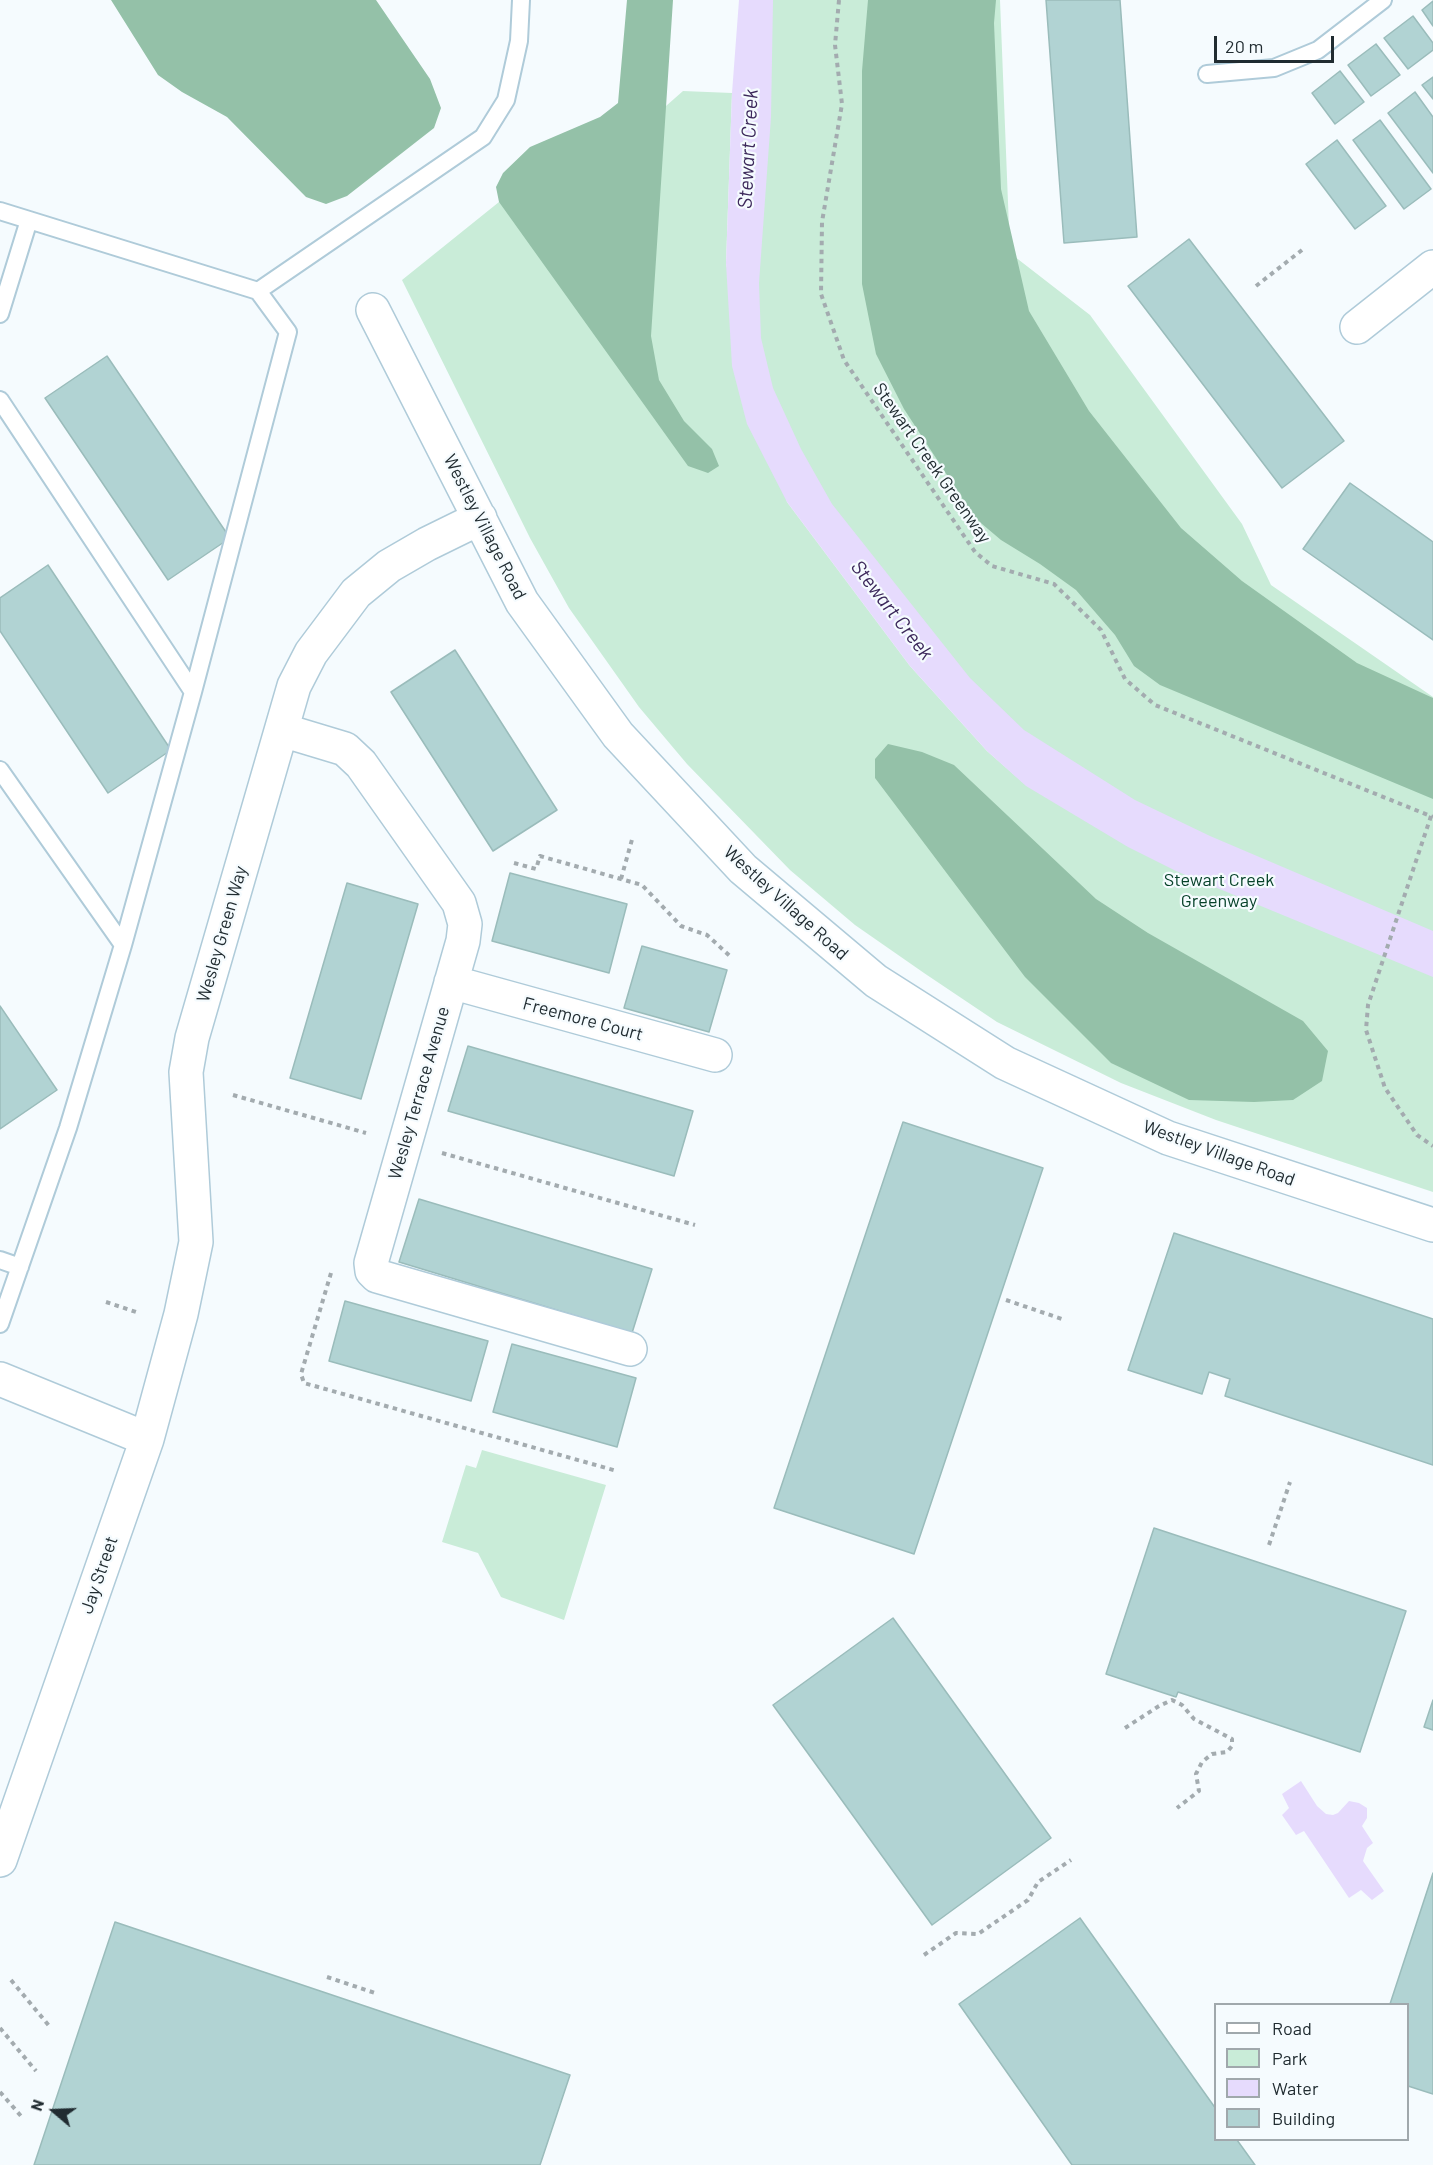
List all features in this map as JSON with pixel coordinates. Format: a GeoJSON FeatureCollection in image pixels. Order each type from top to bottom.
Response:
{"type":"FeatureCollection","features":[{"type":"Feature","properties":{"kind":"street"},"geometry":{"type":"LineString","coordinates":[[1357,327],[1433,267]]}},
{"type":"Feature","properties":{"kind":"street","name":"Westley Village Road"},"geometry":{"type":"LineString","coordinates":[[374,310],[522,602],[618,735],[743,869],[876,981],[1005,1063],[1168,1138],[1433,1225]]}},
{"type":"Feature","properties":{"kind":"street","name":"Wesley Green Way"},"geometry":{"type":"LineString","coordinates":[[147,1439],[181,1314],[196,1242],[186,1072],[192,1038],[294,686],[310,653],[357,593],[390,566],[427,544],[480,518]]}},
{"type":"Feature","properties":{"kind":"street","name":"Wesley Terrace Avenue"},"geometry":{"type":"LineString","coordinates":[[282,730],[345,749],[361,764],[459,903],[465,924],[463,941],[370,1263],[372,1271],[377,1276],[630,1349]]}},
{"type":"Feature","properties":{"kind":"street","name":"Freemore Court"},"geometry":{"type":"LineString","coordinates":[[451,982],[715,1055]]}},
{"type":"Feature","properties":{"kind":"street"},"geometry":{"type":"LineString","coordinates":[[0,1379],[147,1439]]}},
{"type":"Feature","properties":{"kind":"street","name":"Jay Street"},"geometry":{"type":"LineString","coordinates":[[0,1860],[147,1439]]}},
{"type":"Feature","properties":{"kind":"lane"},"geometry":{"type":"LineString","coordinates":[[258,291],[483,137],[506,100],[519,41],[521,0]]}},
{"type":"Feature","properties":{"kind":"lane"},"geometry":{"type":"LineString","coordinates":[[1207,74],[1274,68],[1318,50],[1383,0]]}},
{"type":"Feature","properties":{"kind":"lane"},"geometry":{"type":"LineString","coordinates":[[0,212],[258,291],[288,332],[193,692],[123,945],[68,1128],[0,1324]]}},
{"type":"Feature","properties":{"kind":"lane"},"geometry":{"type":"LineString","coordinates":[[0,314],[29,220]]}},
{"type":"Feature","properties":{"kind":"lane"},"geometry":{"type":"LineString","coordinates":[[0,400],[193,692]]}},
{"type":"Feature","properties":{"kind":"lane"},"geometry":{"type":"LineString","coordinates":[[0,770],[123,945]]}},
{"type":"Feature","properties":{"kind":"lane"},"geometry":{"type":"LineString","coordinates":[[0,1260],[20,1267]]}},
{"type":"Feature","properties":{"kind":"path","name":"Stewart Creek Greenway"},"geometry":{"type":"LineString","coordinates":[[839,0],[835,45],[842,104],[822,222],[821,294],[844,360],[975,552],[992,566],[1054,584],[1101,630],[1125,679],[1155,705],[1432,817]]}},
{"type":"Feature","properties":{"kind":"path"},"geometry":{"type":"LineString","coordinates":[[1256,286],[1302,250]]}},
{"type":"Feature","properties":{"kind":"path"},"geometry":{"type":"LineString","coordinates":[[1432,817],[1368,1005],[1366,1030],[1385,1088],[1417,1135],[1433,1146]]}},
{"type":"Feature","properties":{"kind":"path"},"geometry":{"type":"LineString","coordinates":[[621,879],[633,836]]}},
{"type":"Feature","properties":{"kind":"path"},"geometry":{"type":"LineString","coordinates":[[514,863],[536,869],[540,856],[642,885],[681,926],[707,935],[731,957]]}},
{"type":"Feature","properties":{"kind":"path"},"geometry":{"type":"LineString","coordinates":[[233,1095],[366,1133]]}},
{"type":"Feature","properties":{"kind":"path"},"geometry":{"type":"LineString","coordinates":[[432,1150],[695,1225]]}},
{"type":"Feature","properties":{"kind":"path"},"geometry":{"type":"LineString","coordinates":[[331,1273],[301,1374],[304,1383],[617,1471]]}},
{"type":"Feature","properties":{"kind":"path"},"geometry":{"type":"LineString","coordinates":[[1006,1300],[1062,1318]]}},
{"type":"Feature","properties":{"kind":"path"},"geometry":{"type":"LineString","coordinates":[[106,1302],[136,1312]]}},
{"type":"Feature","properties":{"kind":"path"},"geometry":{"type":"LineString","coordinates":[[1269,1545],[1290,1482]]}},
{"type":"Feature","properties":{"kind":"path"},"geometry":{"type":"LineString","coordinates":[[1125,1728],[1172,1700],[1182,1705],[1194,1719],[1232,1739],[1232,1746],[1227,1752],[1212,1754],[1202,1762],[1196,1774],[1199,1791],[1177,1808]]}},
{"type":"Feature","properties":{"kind":"path"},"geometry":{"type":"LineString","coordinates":[[924,1955],[956,1934],[978,1934],[1028,1900],[1038,1882],[1071,1860]]}},
{"type":"Feature","properties":{"kind":"path"},"geometry":{"type":"LineString","coordinates":[[327,1977],[378,1994]]}},
{"type":"Feature","properties":{"kind":"path"},"geometry":{"type":"LineString","coordinates":[[11,1980],[51,2027]]}},
{"type":"Feature","properties":{"kind":"path"},"geometry":{"type":"LineString","coordinates":[[0,2028],[36,2071]]}},
{"type":"Feature","properties":{"kind":"path"},"geometry":{"type":"LineString","coordinates":[[0,2092],[21,2116]]}},
{"type":"Feature","properties":{"kind":"green space"},"geometry":{"type":"Polygon","coordinates":[[[111,0],[376,0],[430,79],[441,108],[434,128],[347,196],[326,204],[306,197],[227,117],[182,92],[158,75],[111,0]]]}},
{"type":"Feature","properties":{"kind":"green space"},"geometry":{"type":"Polygon","coordinates":[[[627,0],[673,0],[651,336],[659,380],[684,421],[712,449],[719,466],[708,473],[688,466],[499,202],[496,187],[503,173],[530,147],[600,117],[618,103],[627,0]]]}},
{"type":"Feature","properties":{"kind":"green space","name":"Stewart Creek Greenway"},"geometry":{"type":"Polygon","coordinates":[[[752,0],[1000,0],[1010,253],[1090,315],[1242,524],[1271,585],[1433,697],[1433,1192],[1216,1120],[1121,1083],[997,1022],[924,973],[855,925],[790,870],[687,764],[639,707],[569,608],[530,538],[402,280],[499,202],[624,143],[683,91],[732,93],[726,264],[787,502],[910,666],[987,751],[1026,785],[825,533],[756,366],[752,0]]]}},
{"type":"Feature","properties":{"kind":"green space"},"geometry":{"type":"Polygon","coordinates":[[[868,0],[996,0],[994,23],[1001,189],[1029,311],[1089,411],[1181,528],[1242,581],[1357,663],[1433,698],[1433,799],[1160,685],[1134,666],[1115,635],[1076,590],[1001,540],[975,518],[904,409],[876,354],[862,284],[862,71],[868,0]]]}},
{"type":"Feature","properties":{"kind":"green space"},"geometry":{"type":"Polygon","coordinates":[[[888,744],[922,752],[954,765],[1096,899],[1148,933],[1303,1021],[1328,1051],[1322,1081],[1293,1100],[1254,1102],[1189,1100],[1111,1063],[1025,977],[875,778],[875,759],[888,744]]]}},
{"type":"Feature","properties":{"kind":"green space"},"geometry":{"type":"Polygon","coordinates":[[[482,1450],[606,1485],[564,1620],[501,1597],[478,1553],[442,1542],[466,1465],[476,1468],[482,1450]]]}},
{"type":"Feature","properties":{"kind":"water","name":"Stewart Creek"},"geometry":{"type":"Polygon","coordinates":[[[739,0],[773,0],[771,117],[759,283],[761,338],[773,388],[801,449],[832,504],[970,678],[1024,730],[1135,800],[1210,836],[1433,931],[1433,977],[1176,871],[1128,847],[1026,786],[987,751],[910,666],[787,502],[747,424],[732,366],[726,263],[732,93],[739,0]]]}},
{"type":"Feature","properties":{"kind":"water"},"geometry":{"type":"Polygon","coordinates":[[[1301,1781],[1317,1806],[1326,1814],[1338,1813],[1349,1801],[1367,1808],[1367,1818],[1362,1826],[1373,1843],[1367,1848],[1363,1861],[1384,1891],[1372,1900],[1361,1890],[1349,1898],[1304,1831],[1296,1835],[1282,1815],[1289,1808],[1282,1794],[1301,1781]]]}},
{"type":"Feature","properties":{"kind":"building"},"geometry":{"type":"Polygon","coordinates":[[[1046,0],[1120,0],[1137,237],[1064,243],[1046,0]]]}},
{"type":"Feature","properties":{"kind":"building"},"geometry":{"type":"Polygon","coordinates":[[[1433,1],[1433,26],[1422,10],[1433,1]]]}},
{"type":"Feature","properties":{"kind":"building"},"geometry":{"type":"Polygon","coordinates":[[[1413,16],[1433,43],[1433,50],[1408,69],[1384,38],[1413,16]]]}},
{"type":"Feature","properties":{"kind":"building"},"geometry":{"type":"Polygon","coordinates":[[[1376,44],[1400,75],[1371,96],[1348,65],[1376,44]]]}},
{"type":"Feature","properties":{"kind":"building"},"geometry":{"type":"Polygon","coordinates":[[[1340,71],[1364,102],[1335,124],[1312,93],[1340,71]]]}},
{"type":"Feature","properties":{"kind":"building"},"geometry":{"type":"Polygon","coordinates":[[[1433,77],[1433,99],[1422,85],[1433,77]]]}},
{"type":"Feature","properties":{"kind":"building"},"geometry":{"type":"Polygon","coordinates":[[[1415,92],[1433,117],[1433,173],[1388,113],[1415,92]]]}},
{"type":"Feature","properties":{"kind":"building"},"geometry":{"type":"Polygon","coordinates":[[[1380,120],[1431,189],[1404,209],[1353,140],[1380,120]]]}},
{"type":"Feature","properties":{"kind":"building"},"geometry":{"type":"Polygon","coordinates":[[[1337,140],[1386,206],[1355,229],[1306,164],[1337,140]]]}},
{"type":"Feature","properties":{"kind":"building"},"geometry":{"type":"Polygon","coordinates":[[[1189,239],[1344,441],[1282,488],[1128,286],[1189,239]]]}},
{"type":"Feature","properties":{"kind":"building"},"geometry":{"type":"Polygon","coordinates":[[[107,356],[230,538],[168,580],[45,398],[107,356]]]}},
{"type":"Feature","properties":{"kind":"building"},"geometry":{"type":"Polygon","coordinates":[[[1350,483],[1433,542],[1433,640],[1303,549],[1350,483]]]}},
{"type":"Feature","properties":{"kind":"building"},"geometry":{"type":"Polygon","coordinates":[[[48,565],[171,750],[108,793],[0,631],[0,598],[48,565]]]}},
{"type":"Feature","properties":{"kind":"building"},"geometry":{"type":"Polygon","coordinates":[[[455,650],[557,810],[493,851],[391,692],[455,650]]]}},
{"type":"Feature","properties":{"kind":"building"},"geometry":{"type":"Polygon","coordinates":[[[510,873],[627,904],[609,973],[492,941],[510,873]]]}},
{"type":"Feature","properties":{"kind":"building"},"geometry":{"type":"Polygon","coordinates":[[[347,883],[418,904],[361,1099],[290,1078],[347,883]]]}},
{"type":"Feature","properties":{"kind":"building"},"geometry":{"type":"Polygon","coordinates":[[[642,946],[727,970],[709,1032],[624,1008],[642,946]]]}},
{"type":"Feature","properties":{"kind":"building"},"geometry":{"type":"Polygon","coordinates":[[[0,1006],[57,1090],[0,1129],[0,1006]]]}},
{"type":"Feature","properties":{"kind":"building"},"geometry":{"type":"Polygon","coordinates":[[[468,1046],[693,1111],[674,1176],[448,1111],[468,1046]]]}},
{"type":"Feature","properties":{"kind":"building"},"geometry":{"type":"Polygon","coordinates":[[[903,1122],[1043,1168],[914,1554],[774,1508],[903,1122]]]}},
{"type":"Feature","properties":{"kind":"building"},"geometry":{"type":"Polygon","coordinates":[[[419,1199],[652,1269],[632,1333],[399,1262],[419,1199]]]}},
{"type":"Feature","properties":{"kind":"building"},"geometry":{"type":"Polygon","coordinates":[[[1174,1233],[1433,1319],[1433,1465],[1225,1396],[1230,1379],[1209,1372],[1202,1394],[1128,1370],[1174,1233]]]}},
{"type":"Feature","properties":{"kind":"building"},"geometry":{"type":"Polygon","coordinates":[[[345,1301],[488,1341],[471,1401],[329,1361],[345,1301]]]}},
{"type":"Feature","properties":{"kind":"building"},"geometry":{"type":"Polygon","coordinates":[[[512,1344],[636,1378],[617,1447],[493,1412],[512,1344]]]}},
{"type":"Feature","properties":{"kind":"building"},"geometry":{"type":"Polygon","coordinates":[[[1154,1528],[1406,1611],[1360,1752],[1178,1692],[1176,1697],[1106,1674],[1154,1528]]]}},
{"type":"Feature","properties":{"kind":"building"},"geometry":{"type":"Polygon","coordinates":[[[893,1618],[1051,1838],[932,1925],[773,1705],[893,1618]]]}},
{"type":"Feature","properties":{"kind":"building"},"geometry":{"type":"Polygon","coordinates":[[[1433,1700],[1433,1730],[1424,1727],[1433,1700]]]}},
{"type":"Feature","properties":{"kind":"building"},"geometry":{"type":"Polygon","coordinates":[[[1433,1873],[1433,2094],[1409,2086],[1409,2003],[1390,2003],[1433,1873]]]}},
{"type":"Feature","properties":{"kind":"building"},"geometry":{"type":"Polygon","coordinates":[[[1080,1918],[1214,2106],[1214,2141],[1238,2141],[1255,2165],[1072,2165],[959,2004],[1080,1918]]]}},
{"type":"Feature","properties":{"kind":"building"},"geometry":{"type":"Polygon","coordinates":[[[115,1922],[570,2075],[540,2165],[34,2165],[115,1922]]]}}]}
